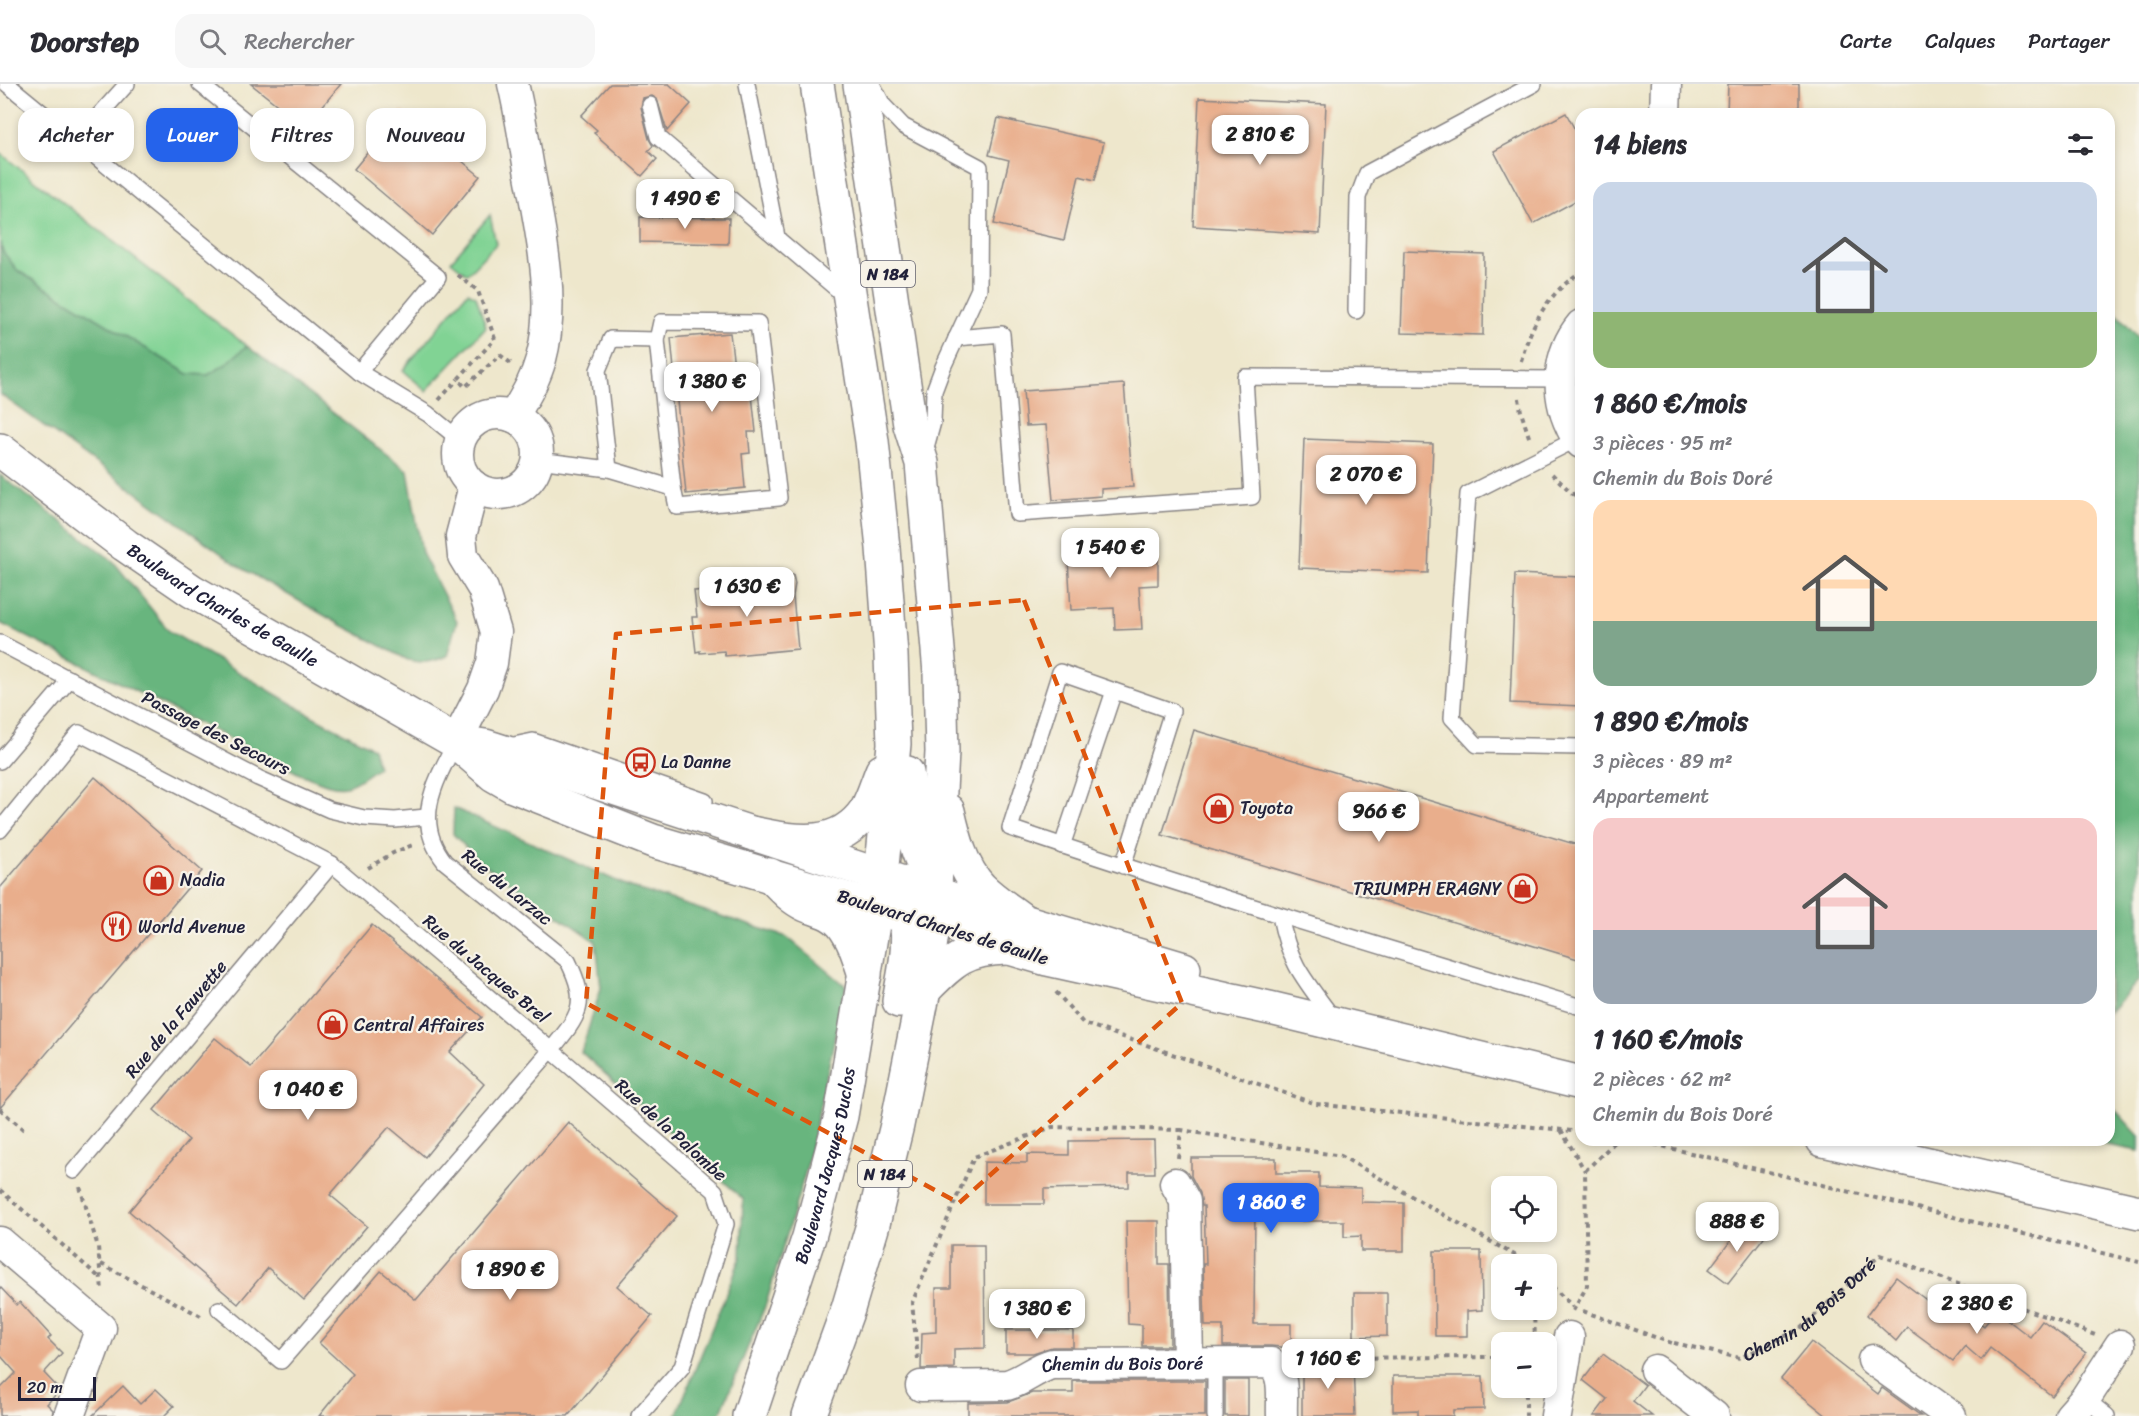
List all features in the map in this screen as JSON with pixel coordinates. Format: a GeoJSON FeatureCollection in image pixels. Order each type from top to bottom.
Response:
{"type":"FeatureCollection","features":[{"type":"Feature","properties":{"kind":"main road"},"geometry":{"type":"LineString","coordinates":[[798,84],[815,193],[839,217]]}},
{"type":"Feature","properties":{"kind":"main road","name":"N 184"},"geometry":{"type":"LineString","coordinates":[[809,1416],[848,1309],[872,1228],[897,1125],[924,990],[905,917],[881,876],[894,744],[891,655],[883,548],[872,441],[817,84]]}},
{"type":"Feature","properties":{"kind":"main road","name":"N 184"},"geometry":{"type":"LineString","coordinates":[[860,84],[910,425],[921,463],[940,673],[941,777],[936,894]]}},
{"type":"Feature","properties":{"kind":"main road","name":"Boulevard Charles de Gaulle"},"geometry":{"type":"LineString","coordinates":[[0,450],[125,545],[200,596],[456,742],[494,775],[513,786],[653,841],[969,936],[1014,934],[1330,1014],[1453,1051]]}},
{"type":"Feature","properties":{"kind":"main road","name":"Boulevard Charles de Gaulle"},"geometry":{"type":"LineString","coordinates":[[456,742],[494,749],[936,894],[1014,934],[1047,959],[1453,1051],[1575,1082]]}},
{"type":"Feature","properties":{"kind":"main road","name":"N 184"},"geometry":{"type":"LineString","coordinates":[[751,833],[792,841],[822,841],[843,832],[857,822],[867,807],[894,744]]}},
{"type":"Feature","properties":{"kind":"main road","name":"N 184"},"geometry":{"type":"LineString","coordinates":[[894,744],[905,765],[914,838],[936,894]]}},
{"type":"Feature","properties":{"kind":"main road"},"geometry":{"type":"LineString","coordinates":[[924,990],[950,964],[1014,934],[972,875],[956,841],[941,777]]}},
{"type":"Feature","properties":{"kind":"main road"},"geometry":{"type":"LineString","coordinates":[[770,875],[789,894],[806,904],[825,910],[841,923],[855,945],[866,977]]}},
{"type":"Feature","properties":{"kind":"main road"},"geometry":{"type":"LineString","coordinates":[[936,894],[951,917],[969,936]]}},
{"type":"Feature","properties":{"kind":"main road","name":"N 184"},"geometry":{"type":"LineString","coordinates":[[905,917],[936,894]]}},
{"type":"Feature","properties":{"kind":"main road"},"geometry":{"type":"LineString","coordinates":[[897,1125],[888,1057],[904,974],[907,934],[905,917]]}},
{"type":"Feature","properties":{"kind":"main road","name":"Boulevard Jacques Duclos"},"geometry":{"type":"LineString","coordinates":[[749,1416],[812,1226],[841,1116],[866,977],[905,917]]}},
{"type":"Feature","properties":{"kind":"main road"},"geometry":{"type":"LineString","coordinates":[[1849,1146],[2139,1212]]}},
{"type":"Feature","properties":{"kind":"street"},"geometry":{"type":"LineString","coordinates":[[513,84],[543,244],[546,287],[542,357],[535,379],[513,417]]}},
{"type":"Feature","properties":{"kind":"street"},"geometry":{"type":"LineString","coordinates":[[1665,108],[1666,84]]}},
{"type":"Feature","properties":{"kind":"street"},"geometry":{"type":"LineString","coordinates":[[1575,335],[1565,352],[1560,379],[1563,411],[1575,434]]}},
{"type":"Feature","properties":{"kind":"street"},"geometry":{"type":"LineString","coordinates":[[500,413],[513,417],[524,423],[533,434],[538,447],[538,460],[533,474],[524,484],[512,491],[499,494],[486,492],[474,486],[465,477],[459,465],[460,440],[466,429],[476,420],[500,413]]}},
{"type":"Feature","properties":{"kind":"street"},"geometry":{"type":"LineString","coordinates":[[456,742],[483,689],[492,663],[496,632],[483,589],[463,556],[461,536],[474,486]]}},
{"type":"Feature","properties":{"kind":"street"},"geometry":{"type":"LineString","coordinates":[[1175,1183],[1185,1201],[1201,1363]]}},
{"type":"Feature","properties":{"kind":"street"},"geometry":{"type":"LineString","coordinates":[[0,1242],[101,1328],[69,1416]]}},
{"type":"Feature","properties":{"kind":"street"},"geometry":{"type":"LineString","coordinates":[[1556,1416],[1569,1337]]}},
{"type":"Feature","properties":{"kind":"street"},"geometry":{"type":"LineString","coordinates":[[2087,1410],[2120,1345]]}},
{"type":"Feature","properties":{"kind":"street"},"geometry":{"type":"LineString","coordinates":[[1873,1360],[1951,1416]]}},
{"type":"Feature","properties":{"kind":"street"},"geometry":{"type":"LineString","coordinates":[[1271,1363],[1279,1372],[1281,1379],[1282,1416]]}},
{"type":"Feature","properties":{"kind":"street","name":"Chemin du Bois Doré"},"geometry":{"type":"LineString","coordinates":[[921,1386],[1007,1385],[1015,1383],[1043,1366],[1052,1364],[1271,1363]]}},
{"type":"Feature","properties":{"kind":"street"},"geometry":{"type":"LineString","coordinates":[[1655,1370],[1714,1416]]}},
{"type":"Feature","properties":{"kind":"lane"},"geometry":{"type":"LineString","coordinates":[[6,84],[35,108]]}},
{"type":"Feature","properties":{"kind":"lane"},"geometry":{"type":"LineString","coordinates":[[106,108],[127,84]]}},
{"type":"Feature","properties":{"kind":"lane"},"geometry":{"type":"LineString","coordinates":[[200,84],[438,277],[359,372]]}},
{"type":"Feature","properties":{"kind":"lane"},"geometry":{"type":"LineString","coordinates":[[747,84],[777,237]]}},
{"type":"Feature","properties":{"kind":"lane"},"geometry":{"type":"LineString","coordinates":[[872,84],[883,105],[903,126],[980,167],[979,289],[934,390],[933,422],[921,463]]}},
{"type":"Feature","properties":{"kind":"lane"},"geometry":{"type":"LineString","coordinates":[[1356,311],[1358,196],[1367,173],[1534,84]]}},
{"type":"Feature","properties":{"kind":"lane"},"geometry":{"type":"LineString","coordinates":[[650,105],[658,137],[852,302]]}},
{"type":"Feature","properties":{"kind":"lane"},"geometry":{"type":"LineString","coordinates":[[102,162],[359,372],[428,414],[460,440]]}},
{"type":"Feature","properties":{"kind":"lane"},"geometry":{"type":"LineString","coordinates":[[661,322],[758,323],[779,498],[677,507],[657,340],[661,322]]}},
{"type":"Feature","properties":{"kind":"lane"},"geometry":{"type":"LineString","coordinates":[[956,338],[1002,334],[1017,514],[1252,497],[1245,377],[1560,379]]}},
{"type":"Feature","properties":{"kind":"lane"},"geometry":{"type":"LineString","coordinates":[[609,469],[598,370],[611,339],[657,340]]}},
{"type":"Feature","properties":{"kind":"lane"},"geometry":{"type":"LineString","coordinates":[[1575,443],[1468,494],[1452,718],[1477,745],[1575,747]]}},
{"type":"Feature","properties":{"kind":"lane"},"geometry":{"type":"LineString","coordinates":[[538,460],[609,469],[673,488]]}},
{"type":"Feature","properties":{"kind":"lane","name":"Passage des Secours"},"geometry":{"type":"LineString","coordinates":[[0,643],[258,778],[330,810],[364,818],[395,820],[426,818]]}},
{"type":"Feature","properties":{"kind":"lane"},"geometry":{"type":"LineString","coordinates":[[1123,866],[1172,711],[1060,672],[1010,828],[1123,866],[1280,916],[1575,1005]]}},
{"type":"Feature","properties":{"kind":"lane"},"geometry":{"type":"LineString","coordinates":[[0,761],[70,679]]}},
{"type":"Feature","properties":{"kind":"lane"},"geometry":{"type":"LineString","coordinates":[[1062,846],[1114,691]]}},
{"type":"Feature","properties":{"kind":"lane","name":"Rue du Jacques Brel"},"geometry":{"type":"LineString","coordinates":[[0,830],[79,733],[332,864],[551,1050],[281,1361],[219,1309]]}},
{"type":"Feature","properties":{"kind":"lane"},"geometry":{"type":"LineString","coordinates":[[426,818],[438,776],[456,742]]}},
{"type":"Feature","properties":{"kind":"lane","name":"Rue du Larzac"},"geometry":{"type":"LineString","coordinates":[[426,818],[436,850],[445,862],[568,961],[577,980],[580,998],[578,1011],[571,1026],[551,1050]]}},
{"type":"Feature","properties":{"kind":"lane","name":"Rue de la Fauvette"},"geometry":{"type":"LineString","coordinates":[[74,1171],[332,864]]}},
{"type":"Feature","properties":{"kind":"lane"},"geometry":{"type":"LineString","coordinates":[[1280,916],[1291,959],[1330,1014]]}},
{"type":"Feature","properties":{"kind":"lane","name":"Rue de la Palombe"},"geometry":{"type":"LineString","coordinates":[[551,1050],[714,1191],[726,1224],[682,1367],[639,1416]]}},
{"type":"Feature","properties":{"kind":"lane"},"geometry":{"type":"LineString","coordinates":[[1201,1363],[1215,1416]]}},
{"type":"Feature","properties":{"kind":"path"},"geometry":{"type":"LineString","coordinates":[[439,400],[458,379]]}},
{"type":"Feature","properties":{"kind":"path"},"geometry":{"type":"LineString","coordinates":[[350,879],[393,853],[432,836]]}},
{"type":"Feature","properties":{"kind":"path"},"geometry":{"type":"LineString","coordinates":[[1051,984],[1083,1023],[1316,1104],[1575,1131]]}},
{"type":"Feature","properties":{"kind":"path"},"geometry":{"type":"LineString","coordinates":[[0,1109],[24,1130]]}},
{"type":"Feature","properties":{"kind":"path"},"geometry":{"type":"LineString","coordinates":[[921,1386],[912,1303],[974,1157],[1052,1127],[1182,1130],[1341,1156],[1512,1254]]}},
{"type":"Feature","properties":{"kind":"path"},"geometry":{"type":"LineString","coordinates":[[1175,1183],[1182,1130]]}},
{"type":"Feature","properties":{"kind":"path"},"geometry":{"type":"LineString","coordinates":[[1560,1130],[1585,1171],[1587,1286],[1573,1308]]}},
{"type":"Feature","properties":{"kind":"path"},"geometry":{"type":"LineString","coordinates":[[1585,1171],[1611,1146]]}},
{"type":"Feature","properties":{"kind":"path"},"geometry":{"type":"LineString","coordinates":[[1662,1146],[2139,1262]]}},
{"type":"Feature","properties":{"kind":"path"},"geometry":{"type":"LineString","coordinates":[[74,1171],[86,1203],[101,1263],[101,1328]]}},
{"type":"Feature","properties":{"kind":"path"},"geometry":{"type":"LineString","coordinates":[[0,1190],[101,1279]]}},
{"type":"Feature","properties":{"kind":"path","name":"Chemin du Bois Doré"},"geometry":{"type":"LineString","coordinates":[[1674,1343],[1740,1358],[1800,1329],[1880,1255],[2120,1345]]}},
{"type":"Feature","properties":{"kind":"path"},"geometry":{"type":"LineString","coordinates":[[101,1263],[202,1317],[219,1309]]}},
{"type":"Feature","properties":{"kind":"path"},"geometry":{"type":"LineString","coordinates":[[1557,1291],[1573,1308],[1674,1343],[1655,1370]]}},
{"type":"Feature","properties":{"kind":"path"},"geometry":{"type":"LineString","coordinates":[[1271,1363],[1291,1358],[1491,1357]]}},
{"type":"Feature","properties":{"kind":"path"},"geometry":{"type":"LineString","coordinates":[[1526,1398],[1526,1416]]}},
{"type":"Feature","properties":{"kind":"highlighted area"},"geometry":{"type":"Polygon","coordinates":[[[1024,600],[1182,1003],[959,1203],[586,1003],[616,634],[1024,600]]]}},
{"type":"Feature","properties":{"kind":"green space"},"geometry":{"type":"Polygon","coordinates":[[[0,153],[247,346],[225,365],[208,375],[188,374],[18,271],[3,252],[0,242],[0,153]]]}},
{"type":"Feature","properties":{"kind":"green space"},"geometry":{"type":"Polygon","coordinates":[[[490,215],[496,244],[467,274],[451,261],[490,215]]]}},
{"type":"Feature","properties":{"kind":"green space"},"geometry":{"type":"Polygon","coordinates":[[[0,242],[3,252],[18,271],[188,374],[208,375],[225,365],[247,346],[408,471],[422,553],[457,621],[447,656],[428,662],[408,660],[240,567],[0,394],[0,242]]]}},
{"type":"Feature","properties":{"kind":"green space"},"geometry":{"type":"Polygon","coordinates":[[[468,292],[476,296],[486,327],[426,391],[403,370],[468,292]]]}},
{"type":"Feature","properties":{"kind":"green space"},"geometry":{"type":"Polygon","coordinates":[[[2115,312],[2139,338],[2139,980],[2115,1006],[2115,312]]]}},
{"type":"Feature","properties":{"kind":"green space"},"geometry":{"type":"Polygon","coordinates":[[[0,475],[113,561],[169,631],[314,717],[373,748],[378,767],[356,782],[341,787],[300,774],[0,623],[0,475]]]}},
{"type":"Feature","properties":{"kind":"green space"},"geometry":{"type":"Polygon","coordinates":[[[454,808],[630,887],[787,937],[846,986],[806,1170],[766,1304],[719,1416],[676,1416],[741,1257],[743,1199],[581,1052],[601,988],[596,942],[480,862],[453,834],[454,808]]]}},
{"type":"Feature","properties":{"kind":"green space"},"geometry":{"type":"Polygon","coordinates":[[[2115,1110],[2139,1136],[2139,1151],[2112,1146],[2115,1146],[2115,1110]]]}},
{"type":"Feature","properties":{"kind":"building"},"geometry":{"type":"Polygon","coordinates":[[[251,84],[341,84],[321,108],[281,108],[251,84]]]}},
{"type":"Feature","properties":{"kind":"building"},"geometry":{"type":"Polygon","coordinates":[[[610,84],[669,84],[691,104],[667,131],[657,99],[652,96],[643,98],[641,107],[653,146],[648,151],[657,159],[642,176],[594,133],[597,130],[581,116],[610,84]]]}},
{"type":"Feature","properties":{"kind":"building"},"geometry":{"type":"Polygon","coordinates":[[[1728,84],[1799,84],[1799,108],[1727,108],[1728,84]]]}},
{"type":"Feature","properties":{"kind":"building"},"geometry":{"type":"Polygon","coordinates":[[[1199,98],[1326,104],[1320,234],[1193,226],[1199,98]]]}},
{"type":"Feature","properties":{"kind":"building"},"geometry":{"type":"Polygon","coordinates":[[[1566,113],[1575,130],[1575,201],[1533,224],[1494,151],[1566,113]]]}},
{"type":"Feature","properties":{"kind":"building"},"geometry":{"type":"Polygon","coordinates":[[[998,118],[1104,142],[1095,180],[1079,176],[1064,240],[994,224],[1009,160],[989,155],[998,118]]]}},
{"type":"Feature","properties":{"kind":"building"},"geometry":{"type":"Polygon","coordinates":[[[366,154],[366,162],[463,162],[480,176],[432,235],[354,169],[366,154]]]}},
{"type":"Feature","properties":{"kind":"building"},"geometry":{"type":"Polygon","coordinates":[[[640,217],[729,218],[728,244],[640,242],[640,217]]]}},
{"type":"Feature","properties":{"kind":"building"},"geometry":{"type":"Polygon","coordinates":[[[1404,251],[1484,254],[1483,335],[1401,333],[1404,251]]]}},
{"type":"Feature","properties":{"kind":"building"},"geometry":{"type":"Polygon","coordinates":[[[730,333],[734,366],[742,366],[744,385],[751,386],[756,432],[748,432],[750,453],[742,454],[745,488],[686,494],[671,338],[730,333]]]}},
{"type":"Feature","properties":{"kind":"building"},"geometry":{"type":"Polygon","coordinates":[[[1124,384],[1133,487],[1101,489],[1101,496],[1053,500],[1046,425],[1026,426],[1023,391],[1124,384]]]}},
{"type":"Feature","properties":{"kind":"building"},"geometry":{"type":"Polygon","coordinates":[[[1304,439],[1433,444],[1428,573],[1299,568],[1304,439]]]}},
{"type":"Feature","properties":{"kind":"building"},"geometry":{"type":"Polygon","coordinates":[[[1135,539],[1137,559],[1158,559],[1158,585],[1139,586],[1142,629],[1115,630],[1114,608],[1071,610],[1067,542],[1135,539]]]}},
{"type":"Feature","properties":{"kind":"building"},"geometry":{"type":"Polygon","coordinates":[[[1515,574],[1575,577],[1575,706],[1510,703],[1515,574]]]}},
{"type":"Feature","properties":{"kind":"building"},"geometry":{"type":"Polygon","coordinates":[[[782,575],[793,575],[795,584],[793,596],[798,649],[725,656],[724,651],[696,652],[692,617],[697,617],[694,591],[718,589],[718,585],[772,579],[782,575]]]}},
{"type":"Feature","properties":{"kind":"building"},"geometry":{"type":"Polygon","coordinates":[[[1194,730],[1575,844],[1575,958],[1162,835],[1194,730]]]}},
{"type":"Feature","properties":{"kind":"building"},"geometry":{"type":"Polygon","coordinates":[[[95,777],[202,871],[0,1108],[0,888],[95,777]]]}},
{"type":"Feature","properties":{"kind":"building"},"geometry":{"type":"Polygon","coordinates":[[[372,925],[482,1017],[450,1052],[484,1084],[425,1157],[389,1127],[330,1195],[367,1226],[304,1300],[268,1268],[238,1304],[129,1211],[189,1140],[154,1110],[215,1038],[251,1067],[372,925]]]}},
{"type":"Feature","properties":{"kind":"building"},"geometry":{"type":"Polygon","coordinates":[[[568,1122],[677,1216],[617,1286],[652,1316],[568,1416],[319,1416],[353,1374],[319,1343],[381,1271],[416,1300],[568,1122]]]}},
{"type":"Feature","properties":{"kind":"building"},"geometry":{"type":"Polygon","coordinates":[[[1154,1140],[1155,1173],[1129,1173],[1129,1187],[1044,1189],[1044,1204],[984,1204],[984,1162],[1027,1163],[1027,1154],[1069,1155],[1069,1141],[1154,1140]]]}},
{"type":"Feature","properties":{"kind":"building"},"geometry":{"type":"Polygon","coordinates":[[[1191,1158],[1276,1158],[1276,1173],[1319,1173],[1319,1187],[1361,1188],[1361,1202],[1404,1203],[1404,1251],[1361,1251],[1361,1236],[1344,1237],[1344,1221],[1302,1221],[1301,1206],[1255,1206],[1254,1324],[1291,1324],[1291,1348],[1223,1346],[1223,1326],[1205,1326],[1204,1206],[1202,1206],[1200,1193],[1191,1176],[1191,1158]]]}},
{"type":"Feature","properties":{"kind":"building"},"geometry":{"type":"Polygon","coordinates":[[[1126,1221],[1159,1221],[1159,1264],[1169,1264],[1170,1346],[1142,1346],[1142,1325],[1128,1324],[1126,1221]]]}},
{"type":"Feature","properties":{"kind":"building"},"geometry":{"type":"Polygon","coordinates":[[[1745,1222],[1764,1237],[1728,1283],[1709,1269],[1745,1222]]]}},
{"type":"Feature","properties":{"kind":"building"},"geometry":{"type":"Polygon","coordinates":[[[951,1245],[984,1245],[985,1348],[954,1349],[954,1368],[921,1369],[922,1333],[936,1332],[936,1288],[951,1288],[951,1245]]]}},
{"type":"Feature","properties":{"kind":"building"},"geometry":{"type":"Polygon","coordinates":[[[1434,1251],[1481,1251],[1482,1310],[1467,1311],[1467,1336],[1435,1336],[1434,1251]]]}},
{"type":"Feature","properties":{"kind":"building"},"geometry":{"type":"Polygon","coordinates":[[[1896,1277],[1929,1302],[1939,1291],[1984,1326],[1996,1311],[2030,1337],[2042,1321],[2086,1353],[2052,1396],[1990,1348],[1981,1360],[1965,1346],[1953,1361],[1907,1327],[1896,1341],[1867,1315],[1896,1277]]]}},
{"type":"Feature","properties":{"kind":"building"},"geometry":{"type":"Polygon","coordinates":[[[0,1287],[17,1305],[20,1302],[51,1336],[48,1339],[62,1353],[44,1373],[60,1390],[47,1404],[53,1410],[52,1416],[0,1416],[0,1389],[16,1373],[0,1355],[0,1287]]]}},
{"type":"Feature","properties":{"kind":"building"},"geometry":{"type":"Polygon","coordinates":[[[1354,1293],[1387,1293],[1387,1336],[1354,1337],[1354,1293]]]}},
{"type":"Feature","properties":{"kind":"building"},"geometry":{"type":"Polygon","coordinates":[[[1006,1330],[1073,1330],[1073,1347],[1052,1347],[1033,1353],[1006,1353],[1006,1330]]]}},
{"type":"Feature","properties":{"kind":"building"},"geometry":{"type":"Polygon","coordinates":[[[1811,1342],[1878,1394],[1882,1388],[1921,1416],[1827,1416],[1781,1379],[1811,1342]]]}},
{"type":"Feature","properties":{"kind":"building"},"geometry":{"type":"Polygon","coordinates":[[[1603,1354],[1645,1385],[1633,1401],[1652,1416],[1594,1416],[1607,1399],[1583,1380],[1603,1354]]]}},
{"type":"Feature","properties":{"kind":"building"},"geometry":{"type":"Polygon","coordinates":[[[1302,1363],[1353,1363],[1355,1416],[1302,1416],[1302,1363]]]}},
{"type":"Feature","properties":{"kind":"building"},"geometry":{"type":"Polygon","coordinates":[[[1393,1376],[1483,1376],[1484,1409],[1453,1410],[1453,1416],[1418,1416],[1418,1410],[1393,1411],[1393,1376]]]}},
{"type":"Feature","properties":{"kind":"building"},"geometry":{"type":"Polygon","coordinates":[[[1225,1380],[1248,1380],[1248,1416],[1225,1416],[1225,1380]]]}},
{"type":"Feature","properties":{"kind":"building"},"geometry":{"type":"Polygon","coordinates":[[[1073,1381],[1205,1381],[1205,1416],[968,1416],[968,1403],[1008,1402],[1032,1393],[1073,1393],[1073,1381]]]}},
{"type":"Feature","properties":{"kind":"building"},"geometry":{"type":"Polygon","coordinates":[[[123,1386],[140,1404],[156,1389],[174,1406],[164,1416],[92,1416],[123,1386]]]}},
{"type":"Feature","properties":{"kind":"place","name":"La Danne"},"geometry":{"type":"Point","coordinates":[640,762]}},
{"type":"Feature","properties":{"kind":"place","name":"Toyota"},"geometry":{"type":"Point","coordinates":[1219,808]}},
{"type":"Feature","properties":{"kind":"place","name":"Nadia"},"geometry":{"type":"Point","coordinates":[159,880]}},
{"type":"Feature","properties":{"kind":"place","name":"TRIUMPH ERAGNY"},"geometry":{"type":"Point","coordinates":[1523,889]}},
{"type":"Feature","properties":{"kind":"place","name":"World Avenue"},"geometry":{"type":"Point","coordinates":[117,927]}},
{"type":"Feature","properties":{"kind":"place","name":"Central Affaires"},"geometry":{"type":"Point","coordinates":[333,1025]}}]}
